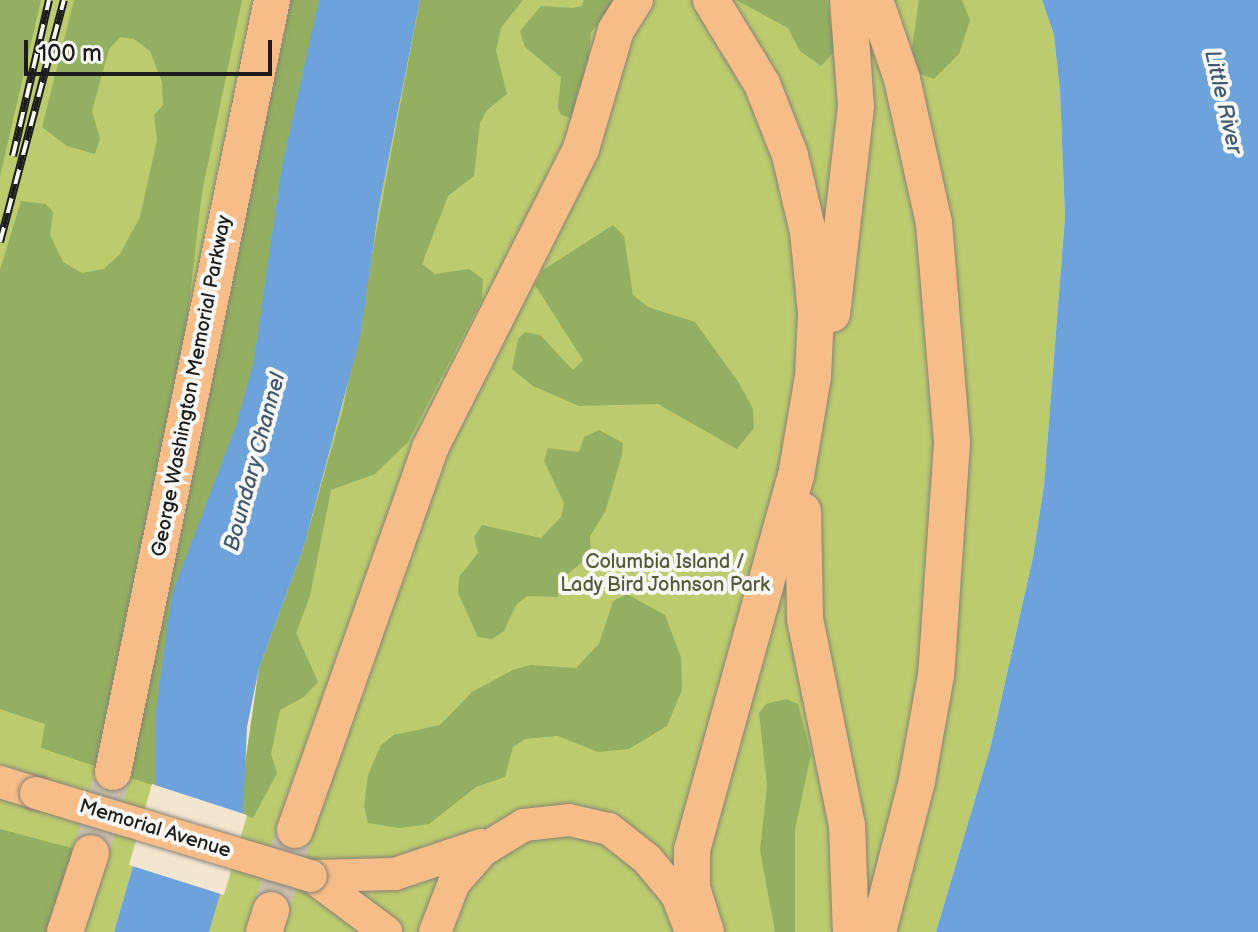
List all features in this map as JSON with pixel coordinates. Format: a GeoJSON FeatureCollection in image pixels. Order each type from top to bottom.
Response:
{"type":"FeatureCollection","features":[{"type":"Feature","properties":{"kind":"highway"},"geometry":{"type":"LineString","coordinates":[[237,156],[239,73],[253,0]]}},
{"type":"Feature","properties":{"kind":"highway","name":"George Washington Memorial Parkway"},"geometry":{"type":"LineString","coordinates":[[113,772],[237,156],[272,0]]}},
{"type":"Feature","properties":{"kind":"highway"},"geometry":{"type":"LineString","coordinates":[[295,830],[430,448],[581,149],[616,30],[635,0]]}},
{"type":"Feature","properties":{"kind":"highway"},"geometry":{"type":"LineString","coordinates":[[813,377],[830,326],[854,137],[856,76],[848,0]]}},
{"type":"Feature","properties":{"kind":"highway"},"geometry":{"type":"LineString","coordinates":[[875,0],[902,79],[931,210],[952,443],[936,675],[915,792],[878,932]]}},
{"type":"Feature","properties":{"kind":"highway"},"geometry":{"type":"LineString","coordinates":[[693,923],[682,844],[702,809],[777,547],[806,423],[813,377],[813,272],[800,193],[772,107],[717,7]]}},
{"type":"Feature","properties":{"kind":"highway"},"geometry":{"type":"LineString","coordinates":[[806,423],[803,597],[849,836],[851,932]]}},
{"type":"Feature","properties":{"kind":"highway"},"geometry":{"type":"LineString","coordinates":[[65,932],[91,853]]}},
{"type":"Feature","properties":{"kind":"main road","name":"Memorial Avenue"},"geometry":{"type":"LineString","coordinates":[[0,782],[322,880],[386,932]]}},
{"type":"Feature","properties":{"kind":"main road","name":"Memorial Avenue"},"geometry":{"type":"LineString","coordinates":[[322,880],[412,871],[547,820],[600,826],[647,859],[693,923]]}},
{"type":"Feature","properties":{"kind":"main road"},"geometry":{"type":"LineString","coordinates":[[435,932],[454,883],[495,839]]}},
{"type":"Feature","properties":{"kind":"green space"},"geometry":{"type":"Polygon","coordinates":[[[0,0],[326,0],[156,786],[114,932],[0,932],[0,0]]]}},
{"type":"Feature","properties":{"kind":"green space"},"geometry":{"type":"Polygon","coordinates":[[[0,0],[41,0],[0,176],[0,0]]]}},
{"type":"Feature","properties":{"kind":"green space"},"geometry":{"type":"Polygon","coordinates":[[[74,0],[242,0],[202,192],[187,321],[104,769],[41,748],[45,724],[0,709],[0,270],[21,201],[46,204],[53,212],[50,235],[63,262],[82,273],[104,269],[120,254],[140,217],[157,140],[154,115],[163,105],[162,82],[150,51],[134,39],[120,37],[109,49],[92,111],[100,139],[95,154],[67,146],[42,127],[74,0]]]}},
{"type":"Feature","properties":{"kind":"green space"},"geometry":{"type":"Polygon","coordinates":[[[283,0],[330,0],[240,460],[156,786],[121,775],[283,0]]]}},
{"type":"Feature","properties":{"kind":"green space","name":"Columbia Island / Lady Bird Johnson Park"},"geometry":{"type":"Polygon","coordinates":[[[420,0],[1042,0],[1054,35],[1060,92],[1065,217],[1044,485],[1033,557],[991,745],[936,932],[209,932],[242,785],[259,668],[304,546],[360,339],[379,207],[420,0]]]}},
{"type":"Feature","properties":{"kind":"green space"},"geometry":{"type":"Polygon","coordinates":[[[420,0],[523,0],[501,28],[496,50],[507,94],[487,110],[480,123],[474,176],[448,196],[422,264],[435,274],[469,269],[483,279],[482,299],[408,442],[375,474],[331,490],[310,596],[296,633],[318,682],[304,697],[280,710],[271,754],[277,773],[253,818],[243,815],[242,785],[259,668],[304,546],[343,409],[420,0]]]}},
{"type":"Feature","properties":{"kind":"green space"},"geometry":{"type":"Polygon","coordinates":[[[584,0],[620,0],[591,32],[585,100],[574,119],[561,115],[558,107],[561,77],[525,47],[520,31],[541,6],[572,8],[582,6],[584,0]]]}},
{"type":"Feature","properties":{"kind":"green space"},"geometry":{"type":"Polygon","coordinates":[[[736,0],[827,0],[835,51],[821,66],[800,51],[788,28],[736,0]]]}},
{"type":"Feature","properties":{"kind":"green space"},"geometry":{"type":"Polygon","coordinates":[[[919,0],[962,0],[970,20],[959,54],[934,79],[920,74],[911,54],[919,0]]]}},
{"type":"Feature","properties":{"kind":"green space"},"geometry":{"type":"Polygon","coordinates":[[[613,225],[624,236],[633,295],[648,307],[695,322],[739,383],[753,409],[754,428],[737,449],[658,404],[579,406],[533,386],[512,369],[518,339],[525,332],[540,335],[573,370],[583,360],[535,285],[543,270],[613,225]]]}},
{"type":"Feature","properties":{"kind":"green space"},"geometry":{"type":"Polygon","coordinates":[[[599,430],[623,443],[605,512],[590,536],[591,554],[558,583],[558,597],[527,596],[516,605],[504,631],[492,639],[478,637],[458,593],[459,577],[478,553],[474,537],[482,525],[541,538],[561,517],[564,503],[544,461],[548,448],[579,452],[584,437],[599,430]]]}},
{"type":"Feature","properties":{"kind":"green space"},"geometry":{"type":"Polygon","coordinates":[[[627,594],[665,615],[681,657],[682,690],[667,726],[629,749],[598,752],[558,736],[525,739],[513,747],[505,777],[476,787],[429,824],[399,828],[368,823],[364,806],[368,775],[381,745],[394,735],[440,725],[472,692],[513,670],[530,665],[576,668],[599,644],[613,601],[627,594]]]}},
{"type":"Feature","properties":{"kind":"green space"},"geometry":{"type":"Polygon","coordinates":[[[786,699],[798,704],[811,754],[795,830],[795,932],[775,932],[760,850],[767,786],[759,713],[766,704],[786,699]]]}},
{"type":"Feature","properties":{"kind":"green space"},"geometry":{"type":"Polygon","coordinates":[[[0,829],[79,850],[52,932],[0,932],[0,829]]]}},
{"type":"Feature","properties":{"kind":"water","name":"Boundary Channel"},"geometry":{"type":"Polygon","coordinates":[[[319,0],[420,0],[379,207],[360,338],[304,546],[259,668],[247,727],[243,815],[209,932],[114,932],[156,786],[156,710],[172,594],[237,423],[254,360],[282,166],[319,0]]]}},
{"type":"Feature","properties":{"kind":"water","name":"Little River"},"geometry":{"type":"Polygon","coordinates":[[[1042,0],[1258,0],[1258,932],[936,932],[991,745],[1033,557],[1044,485],[1065,217],[1060,92],[1054,35],[1042,0]]]}},
{"type":"Feature","properties":{"kind":"pier"},"geometry":{"type":"Polygon","coordinates":[[[152,784],[247,815],[224,895],[129,865],[152,784]]]}},
{"type":"Feature","properties":{"kind":"tunnel"},"geometry":{"type":"LineString","coordinates":[[91,853],[113,772]]}},
{"type":"Feature","properties":{"kind":"tunnel"},"geometry":{"type":"LineString","coordinates":[[271,910],[295,830]]}},
{"type":"Feature","properties":{"kind":"railway"},"geometry":{"type":"LineString","coordinates":[[13,156],[49,0]]}},
{"type":"Feature","properties":{"kind":"railway"},"geometry":{"type":"LineString","coordinates":[[0,242],[64,0]]}}]}
